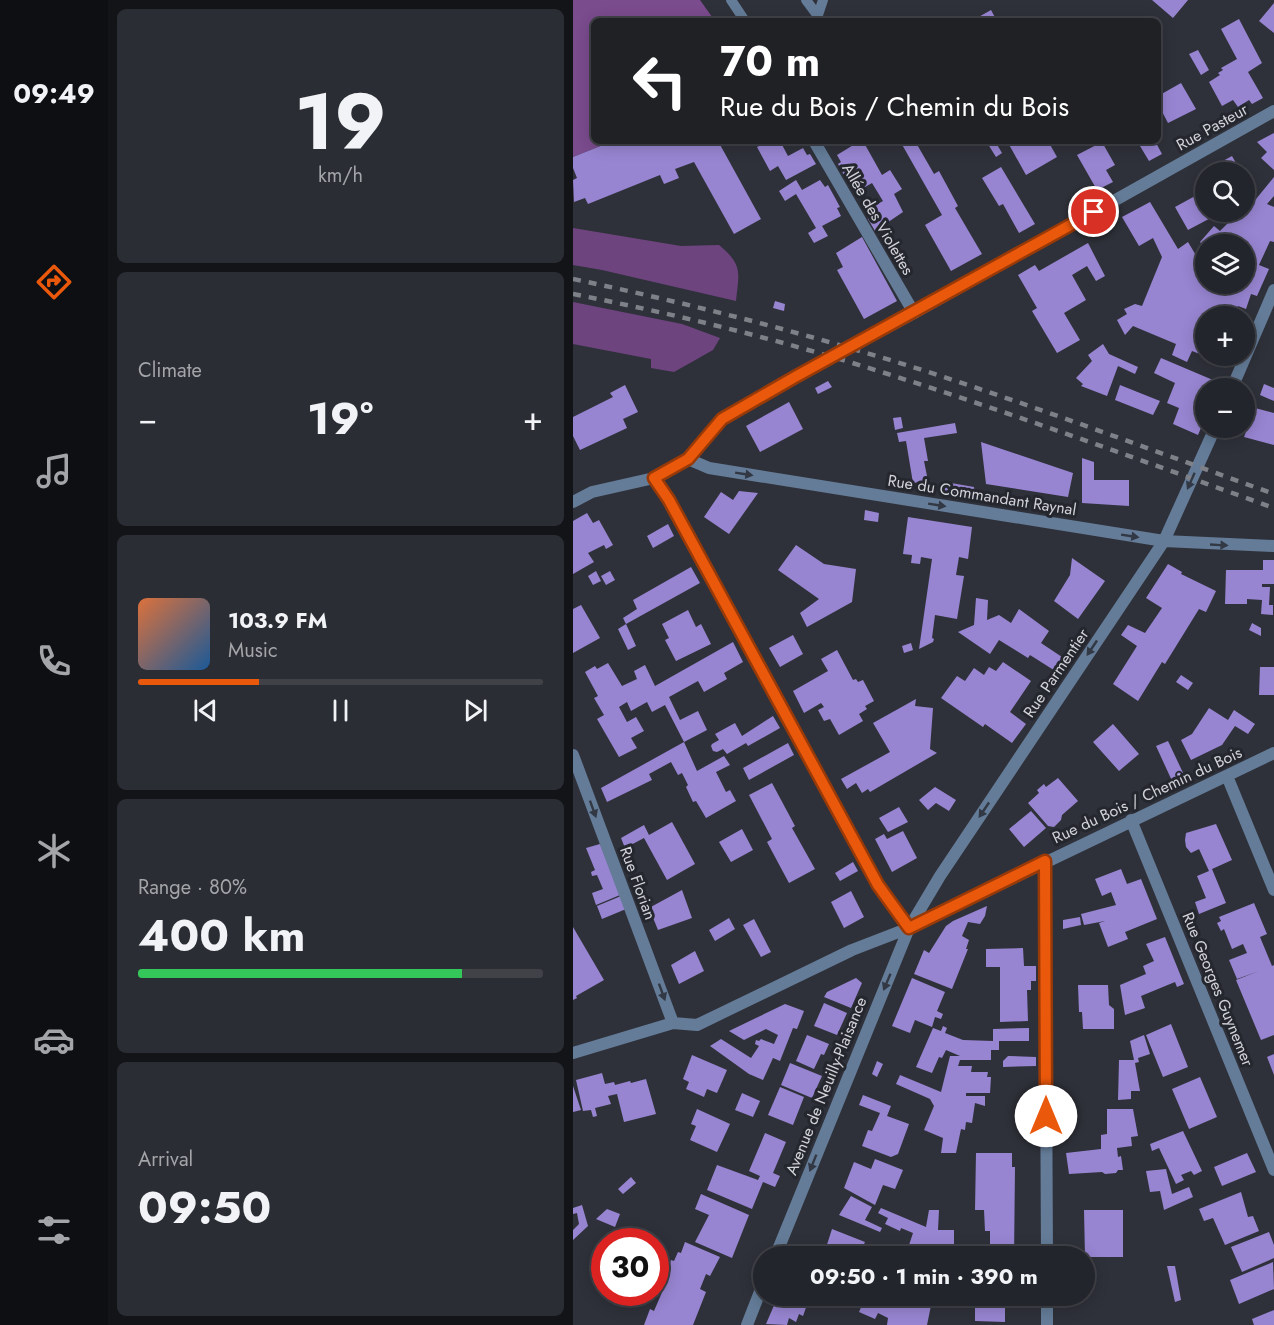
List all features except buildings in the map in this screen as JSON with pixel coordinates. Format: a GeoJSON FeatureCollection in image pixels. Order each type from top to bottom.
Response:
{"type":"FeatureCollection","features":[{"type":"Feature","properties":{"kind":"street","name":"Rue Pasteur"},"geometry":{"type":"LineString","coordinates":[[573,501],[592,492],[654,478],[688,459],[722,419],[1274,111]]}},
{"type":"Feature","properties":{"kind":"street","name":"Allée des Violettes"},"geometry":{"type":"LineString","coordinates":[[816,144],[914,313]]}},
{"type":"Feature","properties":{"kind":"street"},"geometry":{"type":"LineString","coordinates":[[1236,378],[1274,290]]}},
{"type":"Feature","properties":{"kind":"street","name":"Rue Parmentier"},"geometry":{"type":"LineString","coordinates":[[909,928],[940,876],[1164,541],[1210,438]]}},
{"type":"Feature","properties":{"kind":"street","name":"Rue du Commandant Raynal"},"geometry":{"type":"LineString","coordinates":[[688,459],[709,468],[1164,541],[1274,546]]}},
{"type":"Feature","properties":{"kind":"street"},"geometry":{"type":"LineString","coordinates":[[654,478],[675,511],[878,885],[909,928]]}},
{"type":"Feature","properties":{"kind":"street","name":"Rue du Bois / Chemin du Bois"},"geometry":{"type":"LineString","coordinates":[[573,1053],[673,1023],[697,1025],[852,950],[909,928],[1274,753]]}},
{"type":"Feature","properties":{"kind":"street","name":"Rue Florian"},"geometry":{"type":"LineString","coordinates":[[573,755],[673,1023]]}},
{"type":"Feature","properties":{"kind":"street"},"geometry":{"type":"LineString","coordinates":[[1227,776],[1274,890]]}},
{"type":"Feature","properties":{"kind":"street","name":"Rue Georges Guynemer"},"geometry":{"type":"LineString","coordinates":[[1131,820],[1274,1170]]}},
{"type":"Feature","properties":{"kind":"street"},"geometry":{"type":"LineString","coordinates":[[1045,861],[1047,1246]]}},
{"type":"Feature","properties":{"kind":"street","name":"Avenue de Neuilly-Plaisance"},"geometry":{"type":"LineString","coordinates":[[779,1246],[909,928]]}},
{"type":"Feature","properties":{"kind":"street"},"geometry":{"type":"LineString","coordinates":[[747,1325],[754,1306]]}},
{"type":"Feature","properties":{"kind":"street"},"geometry":{"type":"LineString","coordinates":[[1047,1306],[1047,1325]]}},
{"type":"Feature","properties":{"kind":"lane"},"geometry":{"type":"LineString","coordinates":[[731,0],[743,18]]}},
{"type":"Feature","properties":{"kind":"lane"},"geometry":{"type":"LineString","coordinates":[[806,0],[816,18]]}},
{"type":"Feature","properties":{"kind":"lane"},"geometry":{"type":"LineString","coordinates":[[817,18],[823,0]]}},
{"type":"Feature","properties":{"kind":"shaded area"},"geometry":{"type":"Polygon","coordinates":[[[573,0],[700,0],[713,18],[591,18],[591,144],[606,144],[573,157],[573,0]]]}},
{"type":"Feature","properties":{"kind":"shaded area"},"geometry":{"type":"Polygon","coordinates":[[[573,228],[681,246],[719,245],[732,258],[738,270],[736,301],[573,265],[573,228]]]}},
{"type":"Feature","properties":{"kind":"shaded area"},"geometry":{"type":"Polygon","coordinates":[[[573,302],[682,324],[720,338],[713,350],[674,372],[651,368],[651,359],[573,344],[573,302]]]}},
{"type":"Feature","properties":{"kind":"railway"},"geometry":{"type":"LineString","coordinates":[[573,279],[758,323],[896,362],[1025,404],[1274,494]]}},
{"type":"Feature","properties":{"kind":"railway"},"geometry":{"type":"LineString","coordinates":[[573,294],[710,324],[846,361],[1007,413],[1274,508]]}},
{"type":"Feature","properties":{"kind":"route"},"geometry":{"type":"LineString","coordinates":[[1046,1116],[1045,861],[909,928],[878,885],[669,500],[654,478],[688,459],[722,419],[1094,212]]}}]}
